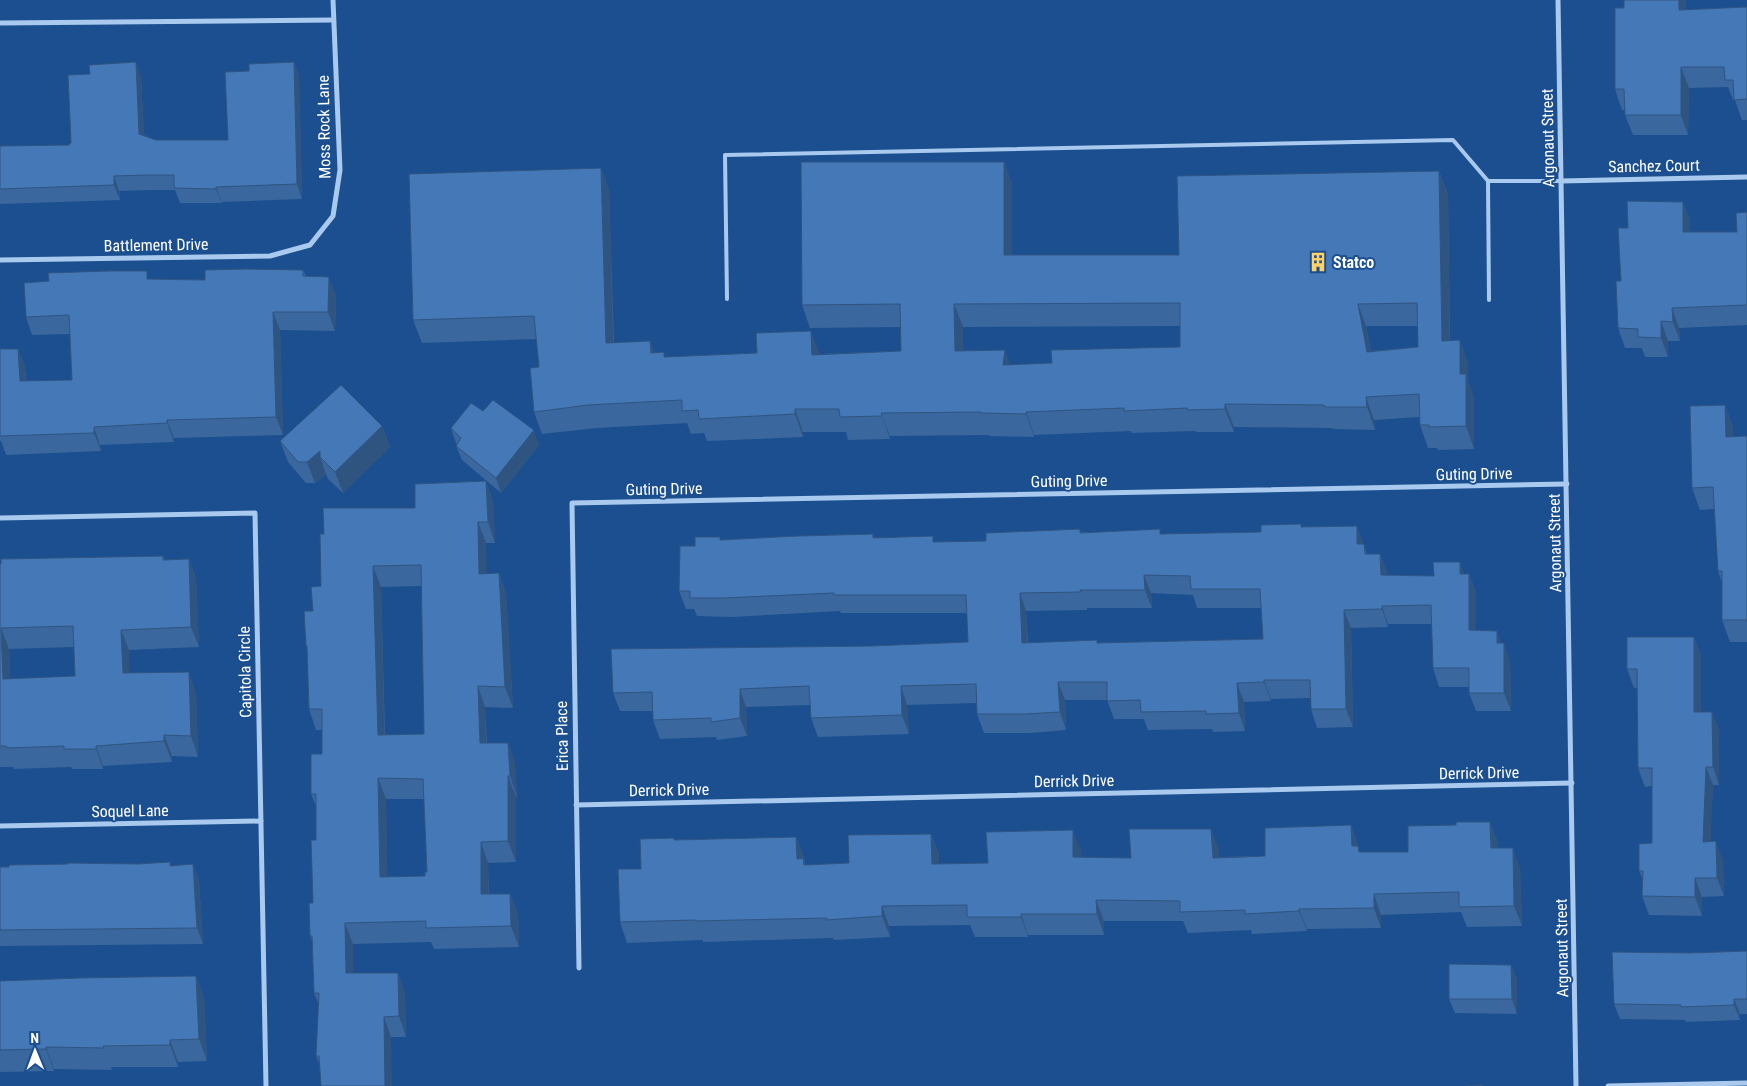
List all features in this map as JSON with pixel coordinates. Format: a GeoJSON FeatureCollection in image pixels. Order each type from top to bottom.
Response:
{"type":"FeatureCollection","features":[{"type":"Feature","properties":{"kind":"street","name":"Moss Rock Lane"},"geometry":{"type":"LineString","coordinates":[[310,245],[333,216],[340,170],[333,0]]}},
{"type":"Feature","properties":{"kind":"street","name":"Argonaut Street"},"geometry":{"type":"LineString","coordinates":[[1558,0],[1576,1086]]}},
{"type":"Feature","properties":{"kind":"street"},"geometry":{"type":"LineString","coordinates":[[0,23],[333,20]]}},
{"type":"Feature","properties":{"kind":"street","name":"Sanchez Court"},"geometry":{"type":"LineString","coordinates":[[1561,180],[1747,177]]}},
{"type":"Feature","properties":{"kind":"street","name":"Battlement Drive"},"geometry":{"type":"LineString","coordinates":[[0,260],[270,256],[310,245]]}},
{"type":"Feature","properties":{"kind":"street","name":"Guting Drive"},"geometry":{"type":"LineString","coordinates":[[572,503],[1567,484]]}},
{"type":"Feature","properties":{"kind":"street","name":"Erica Place"},"geometry":{"type":"LineString","coordinates":[[572,503],[579,968]]}},
{"type":"Feature","properties":{"kind":"street","name":"Capitola Circle"},"geometry":{"type":"LineString","coordinates":[[0,518],[255,513],[266,1086]]}},
{"type":"Feature","properties":{"kind":"street","name":"Derrick Drive"},"geometry":{"type":"LineString","coordinates":[[576,805],[1572,783]]}},
{"type":"Feature","properties":{"kind":"street","name":"Soquel Lane"},"geometry":{"type":"LineString","coordinates":[[0,826],[261,821]]}},
{"type":"Feature","properties":{"kind":"street"},"geometry":{"type":"LineString","coordinates":[[1608,1086],[1747,1083]]}},
{"type":"Feature","properties":{"kind":"lane"},"geometry":{"type":"LineString","coordinates":[[728,300],[724,155],[1453,140],[1488,181],[1489,300]]}},
{"type":"Feature","properties":{"kind":"lane"},"geometry":{"type":"LineString","coordinates":[[1488,181],[1561,180]]}},
{"type":"Feature","properties":{"kind":"building"},"geometry":{"type":"Polygon","coordinates":[[[1624,0],[1679,0],[1679,10],[1747,7],[1747,99],[1734,100],[1733,80],[1725,80],[1724,67],[1681,67],[1681,115],[1625,115],[1624,89],[1615,89],[1615,8],[1624,8],[1624,0]]]}},
{"type":"Feature","properties":{"kind":"building"},"geometry":{"type":"Polygon","coordinates":[[[136,62],[139,134],[156,140],[228,140],[225,72],[249,71],[249,64],[294,62],[297,184],[216,187],[216,189],[174,188],[174,175],[146,175],[114,176],[114,185],[0,189],[0,146],[69,145],[71,143],[68,75],[90,74],[89,65],[136,62]]]}},
{"type":"Feature","properties":{"kind":"building"},"geometry":{"type":"Polygon","coordinates":[[[801,162],[1004,162],[1004,255],[1179,255],[1177,176],[1439,171],[1442,341],[1460,340],[1460,374],[1466,374],[1466,426],[1429,427],[1429,425],[1420,425],[1419,394],[1366,397],[1367,407],[1225,404],[1225,409],[1188,410],[1187,408],[1124,411],[1124,408],[1026,412],[1026,414],[981,412],[881,413],[882,416],[840,417],[839,409],[795,409],[795,414],[699,419],[698,410],[682,411],[682,400],[588,405],[534,412],[530,368],[539,367],[534,316],[413,320],[409,174],[601,168],[606,343],[650,341],[651,353],[664,352],[664,357],[757,353],[756,333],[811,331],[812,355],[901,351],[900,304],[802,305],[801,162]],[[1180,303],[954,304],[955,351],[1005,350],[1003,365],[1052,363],[1051,350],[1180,347],[1180,303]],[[1417,303],[1358,304],[1367,352],[1418,347],[1417,303]]]}},
{"type":"Feature","properties":{"kind":"building"},"geometry":{"type":"Polygon","coordinates":[[[1627,201],[1683,202],[1683,232],[1737,232],[1736,213],[1747,212],[1747,305],[1672,308],[1673,322],[1661,321],[1661,338],[1638,337],[1638,329],[1618,328],[1616,281],[1621,281],[1618,228],[1628,228],[1627,201]]]}},
{"type":"Feature","properties":{"kind":"building"},"geometry":{"type":"Polygon","coordinates":[[[205,270],[303,270],[303,276],[329,277],[328,312],[273,312],[276,417],[167,420],[167,423],[94,427],[94,433],[0,436],[0,349],[18,349],[20,381],[72,380],[69,315],[26,317],[24,283],[49,281],[48,273],[147,271],[147,279],[205,280],[205,270]]]}},
{"type":"Feature","properties":{"kind":"building"},"geometry":{"type":"Polygon","coordinates":[[[341,385],[382,426],[335,472],[320,457],[320,451],[307,462],[298,462],[280,441],[341,385]]]}},
{"type":"Feature","properties":{"kind":"building"},"geometry":{"type":"Polygon","coordinates":[[[493,400],[534,430],[496,478],[456,446],[461,438],[451,428],[471,403],[483,411],[493,400]]]}},
{"type":"Feature","properties":{"kind":"building"},"geometry":{"type":"Polygon","coordinates":[[[1725,405],[1726,437],[1747,436],[1747,620],[1722,620],[1722,571],[1718,571],[1713,487],[1692,488],[1690,406],[1725,405]]]}},
{"type":"Feature","properties":{"kind":"building"},"geometry":{"type":"Polygon","coordinates":[[[486,481],[488,522],[478,522],[479,574],[499,573],[505,687],[478,686],[480,743],[508,743],[510,776],[508,776],[508,841],[481,842],[481,894],[510,894],[511,926],[426,928],[426,921],[345,923],[346,973],[398,973],[399,1016],[384,1017],[385,1086],[321,1086],[319,1056],[316,1056],[319,993],[314,993],[309,903],[313,903],[311,840],[316,840],[316,794],[311,794],[311,754],[322,754],[322,709],[309,709],[304,611],[313,611],[311,587],[321,586],[320,534],[324,534],[323,508],[415,508],[415,484],[486,481]],[[421,565],[373,566],[378,735],[424,734],[421,565]],[[378,778],[380,877],[425,876],[425,872],[427,872],[423,779],[378,778]]]}},
{"type":"Feature","properties":{"kind":"building"},"geometry":{"type":"Polygon","coordinates":[[[1301,524],[1301,527],[1357,526],[1357,544],[1364,544],[1365,554],[1380,554],[1381,575],[1434,576],[1433,562],[1460,562],[1460,574],[1469,574],[1469,630],[1497,631],[1497,643],[1504,643],[1504,693],[1469,693],[1469,668],[1433,668],[1431,605],[1382,606],[1382,609],[1344,610],[1346,709],[1311,709],[1310,680],[1264,680],[1264,682],[1237,683],[1239,713],[1206,714],[1206,711],[1141,712],[1140,700],[1107,701],[1107,682],[1058,682],[1060,712],[1025,714],[977,714],[976,684],[901,686],[902,715],[811,718],[809,686],[740,689],[740,718],[711,722],[711,718],[653,720],[652,692],[613,693],[611,649],[871,646],[968,642],[966,595],[834,595],[834,593],[690,598],[690,591],[679,591],[680,546],[695,546],[695,537],[720,537],[720,540],[873,534],[873,538],[933,536],[933,542],[986,541],[986,533],[1080,529],[1080,533],[1160,529],[1160,534],[1261,532],[1261,525],[1301,524]],[[1144,575],[1145,590],[1080,590],[1081,592],[1020,593],[1022,643],[1097,640],[1097,643],[1263,639],[1260,589],[1191,589],[1190,576],[1144,575]]]}},
{"type":"Feature","properties":{"kind":"building"},"geometry":{"type":"Polygon","coordinates":[[[163,556],[163,560],[189,559],[191,627],[121,630],[123,673],[189,672],[191,736],[164,735],[164,741],[96,746],[96,749],[64,749],[64,746],[7,748],[6,746],[0,746],[1,559],[163,556]],[[73,626],[1,628],[3,679],[75,676],[73,626]]]}},
{"type":"Feature","properties":{"kind":"building"},"geometry":{"type":"Polygon","coordinates":[[[1627,637],[1694,637],[1694,712],[1712,712],[1713,767],[1706,767],[1703,842],[1716,841],[1717,878],[1695,878],[1695,897],[1642,896],[1643,871],[1639,871],[1639,844],[1652,843],[1652,768],[1638,768],[1637,669],[1627,669],[1627,637]]]}},
{"type":"Feature","properties":{"kind":"building"},"geometry":{"type":"Polygon","coordinates":[[[1456,822],[1490,822],[1491,848],[1513,848],[1514,906],[1459,907],[1459,892],[1374,894],[1374,908],[1299,909],[1299,911],[1245,914],[1245,910],[1180,912],[1180,901],[1096,900],[1097,914],[1021,914],[1021,917],[967,917],[967,905],[882,906],[882,916],[827,920],[827,918],[620,922],[618,869],[641,869],[640,839],[796,837],[797,859],[803,858],[804,865],[849,863],[848,835],[931,834],[932,864],[988,863],[986,832],[1073,830],[1073,857],[1131,858],[1129,829],[1211,829],[1213,858],[1265,856],[1265,828],[1351,825],[1352,846],[1358,846],[1359,852],[1408,852],[1408,826],[1456,825],[1456,822]]]}},
{"type":"Feature","properties":{"kind":"building"},"geometry":{"type":"Polygon","coordinates":[[[170,862],[170,866],[193,864],[197,928],[0,930],[0,867],[68,863],[138,864],[170,862]]]}},
{"type":"Feature","properties":{"kind":"building"},"geometry":{"type":"Polygon","coordinates":[[[1747,951],[1747,999],[1734,999],[1734,1005],[1681,1007],[1681,1005],[1614,1004],[1612,952],[1690,953],[1747,951]]]}},
{"type":"Feature","properties":{"kind":"building"},"geometry":{"type":"Polygon","coordinates":[[[1449,964],[1511,965],[1512,999],[1449,999],[1449,964]]]}},
{"type":"Feature","properties":{"kind":"building"},"geometry":{"type":"Polygon","coordinates":[[[196,976],[199,1039],[170,1040],[170,1045],[103,1046],[104,1048],[46,1047],[46,1049],[0,1050],[0,981],[196,976]]]}},
{"type":"Feature","properties":{"kind":"place","name":"Statco"},"geometry":{"type":"Point","coordinates":[1318,262]}}]}
